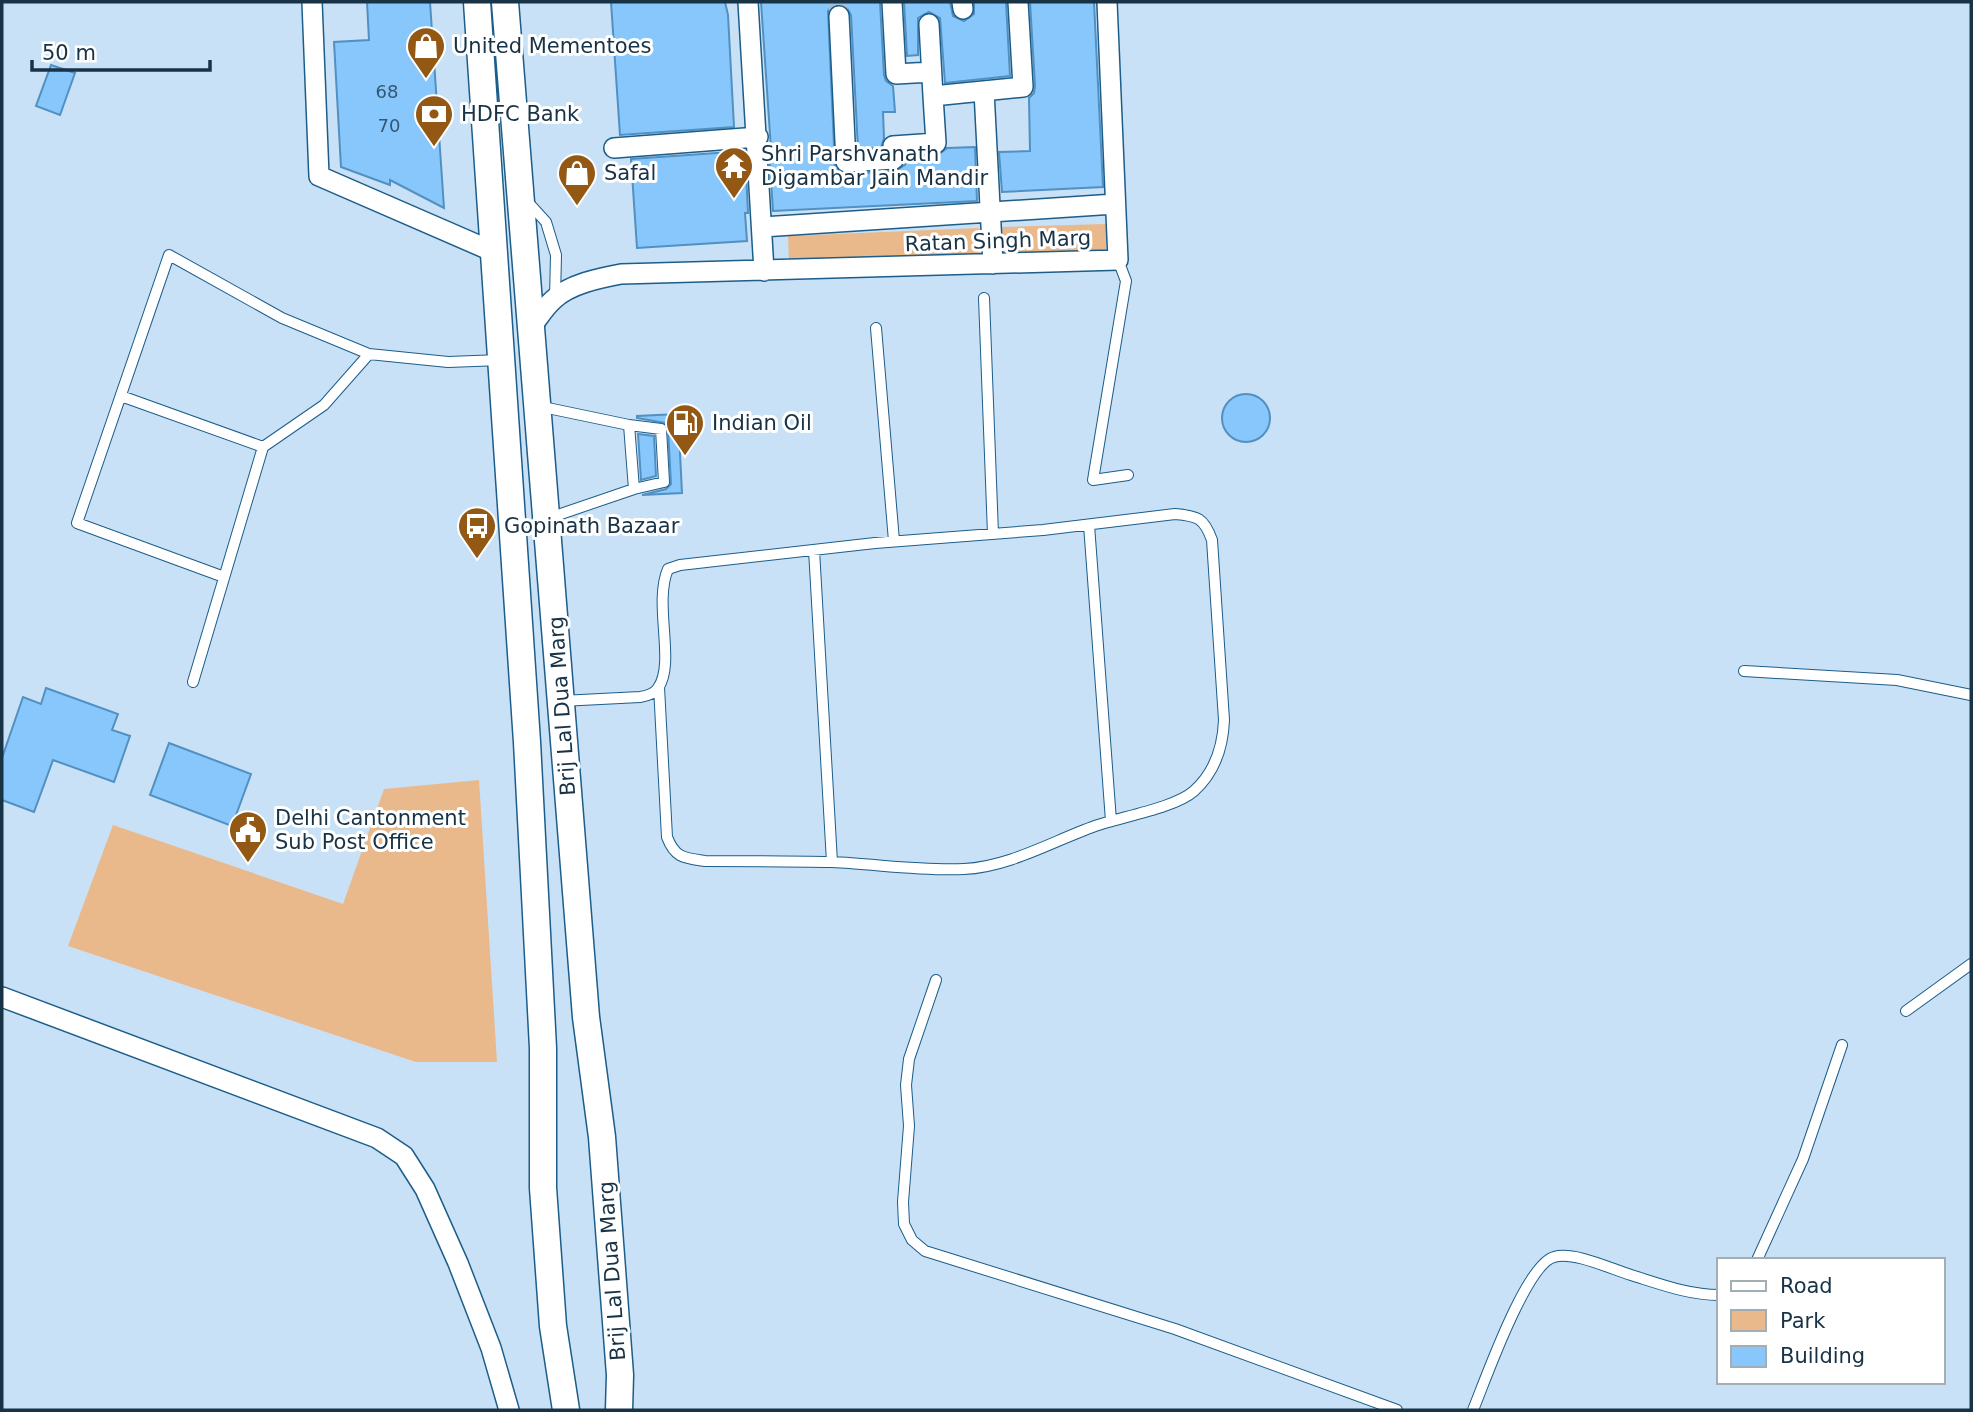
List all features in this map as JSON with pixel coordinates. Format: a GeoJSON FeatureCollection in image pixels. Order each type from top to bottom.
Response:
{"type":"FeatureCollection","features":[{"type":"Feature","properties":{"kind":"street"},"geometry":{"type":"LineString","coordinates":[[312,2],[319,176],[494,252]]}},
{"type":"Feature","properties":{"kind":"street","name":"Brij Lal Dua Marg"},"geometry":{"type":"LineString","coordinates":[[477,2],[527,742],[542,1034],[544,1188],[553,1326],[566,1410]]}},
{"type":"Feature","properties":{"kind":"street","name":"Brij Lal Dua Marg"},"geometry":{"type":"LineString","coordinates":[[505,2],[586,1017],[602,1136],[620,1375],[619,1410]]}},
{"type":"Feature","properties":{"kind":"street"},"geometry":{"type":"LineString","coordinates":[[748,2],[764,271]]}},
{"type":"Feature","properties":{"kind":"street"},"geometry":{"type":"LineString","coordinates":[[892,2],[896,74],[931,72]]}},
{"type":"Feature","properties":{"kind":"street"},"geometry":{"type":"LineString","coordinates":[[933,96],[1023,87],[1018,2]]}},
{"type":"Feature","properties":{"kind":"street","name":"Ratan Singh Marg"},"geometry":{"type":"LineString","coordinates":[[555,298],[599,279],[621,274],[1118,260],[1107,2]]}},
{"type":"Feature","properties":{"kind":"street"},"geometry":{"type":"LineString","coordinates":[[839,16],[846,162],[894,159],[893,146],[936,143],[929,23]]}},
{"type":"Feature","properties":{"kind":"street"},"geometry":{"type":"LineString","coordinates":[[984,91],[993,264]]}},
{"type":"Feature","properties":{"kind":"street"},"geometry":{"type":"LineString","coordinates":[[614,148],[758,137]]}},
{"type":"Feature","properties":{"kind":"street"},"geometry":{"type":"LineString","coordinates":[[762,227],[1115,204]]}},
{"type":"Feature","properties":{"kind":"street"},"geometry":{"type":"LineString","coordinates":[[531,326],[555,298]]}},
{"type":"Feature","properties":{"kind":"street"},"geometry":{"type":"LineString","coordinates":[[2,996],[377,1138],[404,1156],[425,1189],[458,1263],[491,1348],[509,1410]]}},
{"type":"Feature","properties":{"kind":"lane"},"geometry":{"type":"LineString","coordinates":[[521,194],[546,222],[556,255],[555,298]]}},
{"type":"Feature","properties":{"kind":"lane"},"geometry":{"type":"LineString","coordinates":[[224,577],[77,523],[169,256],[282,318],[369,354],[448,362],[501,360]]}},
{"type":"Feature","properties":{"kind":"lane"},"geometry":{"type":"LineString","coordinates":[[1118,260],[1126,281],[1093,480],[1128,475]]}},
{"type":"Feature","properties":{"kind":"lane"},"geometry":{"type":"LineString","coordinates":[[984,298],[993,534]]}},
{"type":"Feature","properties":{"kind":"lane"},"geometry":{"type":"LineString","coordinates":[[876,328],[894,541]]}},
{"type":"Feature","properties":{"kind":"lane"},"geometry":{"type":"LineString","coordinates":[[193,682],[263,447],[324,405],[369,354]]}},
{"type":"Feature","properties":{"kind":"lane"},"geometry":{"type":"LineString","coordinates":[[121,396],[263,447]]}},
{"type":"Feature","properties":{"kind":"lane"},"geometry":{"type":"LineString","coordinates":[[538,406],[661,429],[664,482],[634,489],[547,518]]}},
{"type":"Feature","properties":{"kind":"lane"},"geometry":{"type":"LineString","coordinates":[[629,425],[634,489]]}},
{"type":"Feature","properties":{"kind":"lane"},"geometry":{"type":"LineString","coordinates":[[1175,514],[1195,516],[1206,525],[1212,540],[1224,720],[1223,744],[1219,756],[1194,792],[1177,801],[1111,821],[988,866],[964,869],[832,862],[705,861],[685,858],[672,850],[667,837],[659,687],[665,667],[662,596],[663,581],[668,569],[680,565],[894,541],[993,534],[1175,514]]}},
{"type":"Feature","properties":{"kind":"lane"},"geometry":{"type":"LineString","coordinates":[[1089,525],[1111,821]]}},
{"type":"Feature","properties":{"kind":"lane"},"geometry":{"type":"LineString","coordinates":[[814,550],[832,862]]}},
{"type":"Feature","properties":{"kind":"lane"},"geometry":{"type":"LineString","coordinates":[[1744,671],[1897,680],[1971,695]]}},
{"type":"Feature","properties":{"kind":"lane"},"geometry":{"type":"LineString","coordinates":[[561,701],[640,697],[651,695],[659,687]]}},
{"type":"Feature","properties":{"kind":"lane"},"geometry":{"type":"LineString","coordinates":[[1906,1011],[1971,964]]}},
{"type":"Feature","properties":{"kind":"lane"},"geometry":{"type":"LineString","coordinates":[[936,980],[909,1059],[906,1085],[909,1126],[903,1202],[904,1224],[912,1240],[925,1251],[1175,1329],[1397,1410]]}},
{"type":"Feature","properties":{"kind":"lane"},"geometry":{"type":"LineString","coordinates":[[1758,1258],[1803,1158],[1842,1045]]}},
{"type":"Feature","properties":{"kind":"lane"},"geometry":{"type":"LineString","coordinates":[[1473,1410],[1524,1289],[1539,1267],[1552,1257],[1570,1256],[1665,1285],[1705,1295],[1717,1295]]}},
{"type":"Feature","properties":{"kind":"green space"},"geometry":{"type":"Polygon","coordinates":[[[1106,224],[1106,253],[1003,256],[1002,227],[1106,224]]]}},
{"type":"Feature","properties":{"kind":"green space"},"geometry":{"type":"Polygon","coordinates":[[[979,228],[980,253],[789,261],[788,236],[979,228]]]}},
{"type":"Feature","properties":{"kind":"green space"},"geometry":{"type":"Polygon","coordinates":[[[479,780],[497,1062],[416,1062],[68,946],[113,825],[343,904],[384,789],[479,780]]]}},
{"type":"Feature","properties":{"kind":"building"},"geometry":{"type":"Polygon","coordinates":[[[367,2],[430,2],[444,208],[390,180],[390,185],[341,167],[334,42],[369,40],[367,2]]]}},
{"type":"Feature","properties":{"kind":"building"},"geometry":{"type":"Polygon","coordinates":[[[611,2],[725,2],[734,127],[620,135],[611,2]]]}},
{"type":"Feature","properties":{"kind":"building"},"geometry":{"type":"Polygon","coordinates":[[[761,2],[880,2],[884,75],[886,81],[893,86],[895,112],[883,112],[884,138],[881,148],[858,149],[851,15],[845,5],[832,6],[828,11],[835,168],[840,173],[847,174],[895,171],[905,165],[906,157],[938,155],[947,148],[975,147],[977,201],[773,211],[761,2]]]}},
{"type":"Feature","properties":{"kind":"building"},"geometry":{"type":"Polygon","coordinates":[[[904,2],[950,2],[953,16],[964,21],[974,14],[974,2],[1006,2],[1010,76],[945,83],[940,18],[929,12],[918,18],[918,55],[907,56],[904,2]]]}},
{"type":"Feature","properties":{"kind":"building"},"geometry":{"type":"Polygon","coordinates":[[[1030,2],[1094,2],[1103,187],[1002,192],[999,152],[1030,151],[1029,98],[1034,93],[1035,86],[1030,2]]]}},
{"type":"Feature","properties":{"kind":"building"},"geometry":{"type":"Polygon","coordinates":[[[51,65],[75,73],[60,115],[36,106],[51,65]]]}},
{"type":"Feature","properties":{"kind":"building"},"geometry":{"type":"Polygon","coordinates":[[[745,151],[747,241],[637,248],[631,159],[745,151]]]}},
{"type":"Feature","properties":{"kind":"building"},"geometry":{"type":"Polygon","coordinates":[[[1246,394],[1263,401],[1270,418],[1263,435],[1246,442],[1229,435],[1222,418],[1229,401],[1246,394]]]}},
{"type":"Feature","properties":{"kind":"building"},"geometry":{"type":"Polygon","coordinates":[[[678,414],[682,493],[642,495],[666,489],[671,484],[668,429],[665,423],[637,416],[678,414]]]}},
{"type":"Feature","properties":{"kind":"building"},"geometry":{"type":"Polygon","coordinates":[[[638,434],[654,436],[656,476],[641,480],[638,434]]]}},
{"type":"Feature","properties":{"kind":"building"},"geometry":{"type":"Polygon","coordinates":[[[46,688],[118,714],[112,730],[130,736],[114,782],[53,760],[34,812],[2,800],[2,758],[23,697],[41,704],[46,688]]]}},
{"type":"Feature","properties":{"kind":"building"},"geometry":{"type":"Polygon","coordinates":[[[169,743],[251,774],[232,826],[150,795],[169,743]]]}},
{"type":"Feature","properties":{"kind":"tunnel"},"geometry":{"type":"LineString","coordinates":[[838,2],[839,16]]}},
{"type":"Feature","properties":{"kind":"place","name":"United Mementoes"},"geometry":{"type":"Point","coordinates":[426,80]}},
{"type":"Feature","properties":{"kind":"place","name":"HDFC Bank"},"geometry":{"type":"Point","coordinates":[434,148]}},
{"type":"Feature","properties":{"kind":"place","name":"Shri Parshvanath Digambar Jain Mandir"},"geometry":{"type":"Point","coordinates":[734,200]}},
{"type":"Feature","properties":{"kind":"place","name":"Safal"},"geometry":{"type":"Point","coordinates":[577,207]}},
{"type":"Feature","properties":{"kind":"place","name":"Indian Oil"},"geometry":{"type":"Point","coordinates":[685,457]}},
{"type":"Feature","properties":{"kind":"place","name":"Gopinath Bazaar"},"geometry":{"type":"Point","coordinates":[477,560]}},
{"type":"Feature","properties":{"kind":"place","name":"Delhi Cantonment Sub Post Office"},"geometry":{"type":"Point","coordinates":[248,864]}}]}
